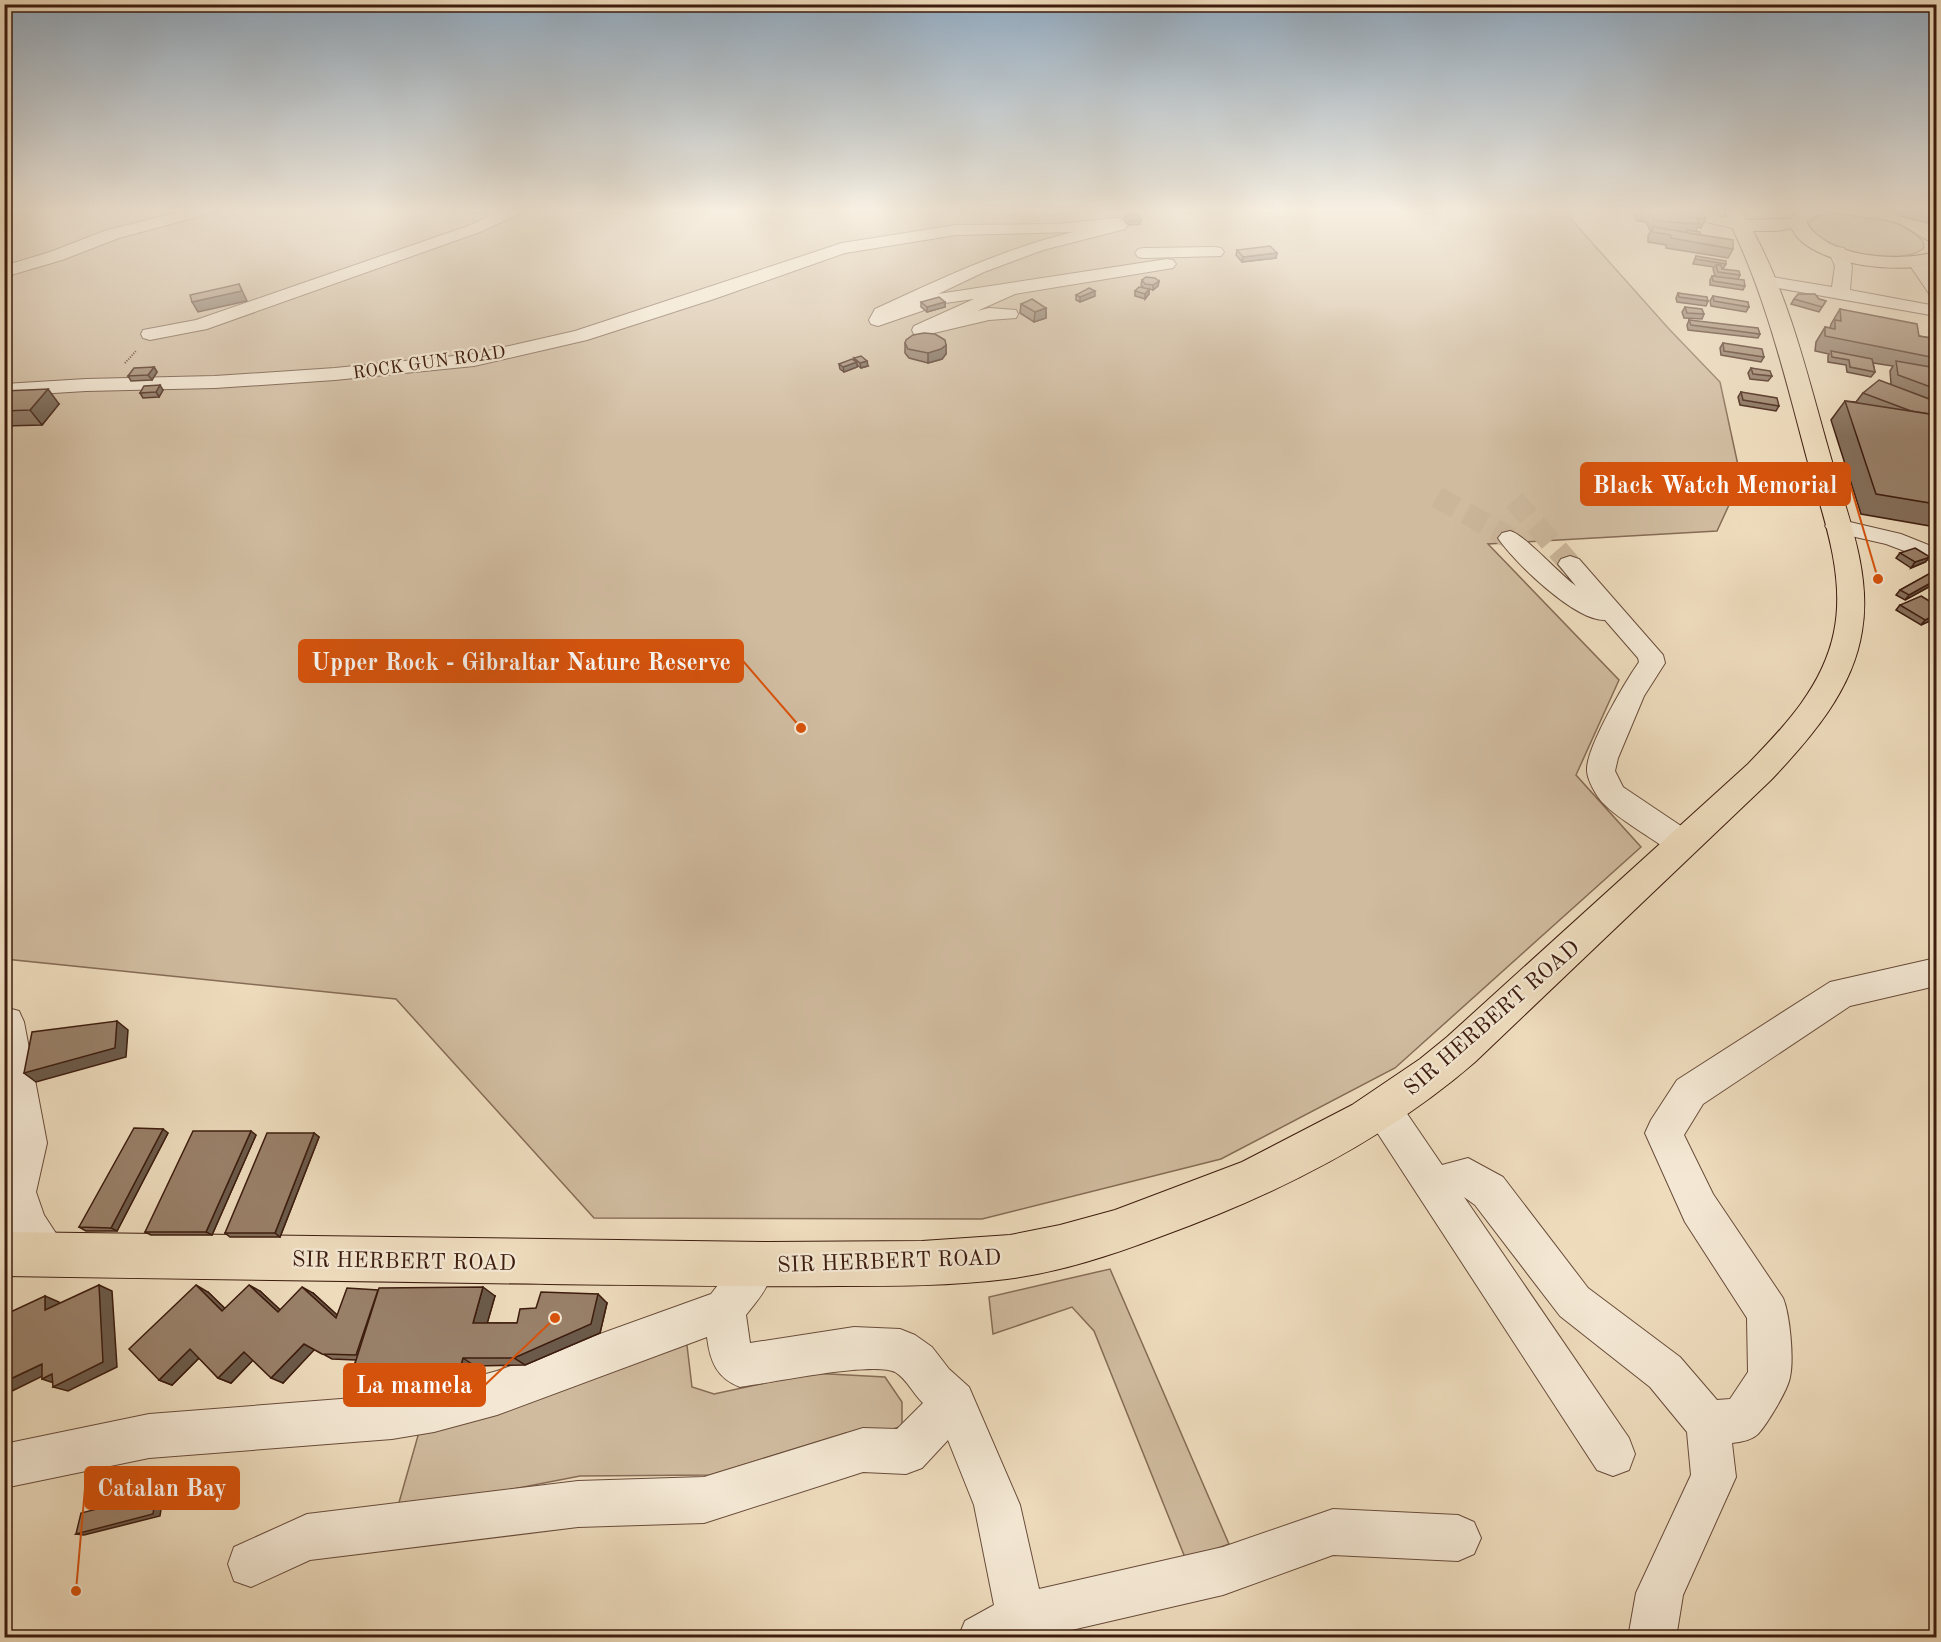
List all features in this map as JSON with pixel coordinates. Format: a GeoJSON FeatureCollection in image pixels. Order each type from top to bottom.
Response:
{"type":"FeatureCollection","features":[{"type":"Feature","properties":{"kind":"main road","name":"SIR HERBERT ROAD"},"geometry":{"type":"LineString","coordinates":[[4,1254],[752,1265],[944,1263],[1031,1253],[1102,1236],[1175,1211],[1247,1182],[1326,1143],[1435,1071],[1481,1031],[1779,751],[1826,690],[1847,639],[1851,612],[1850,587],[1837,523],[1795,364],[1768,286]]}},
{"type":"Feature","properties":{"kind":"street"},"geometry":{"type":"LineString","coordinates":[[150,334],[200,325],[316,286]]}},
{"type":"Feature","properties":{"kind":"street","name":"ROCK GUN ROAD"},"geometry":{"type":"LineString","coordinates":[[4,390],[237,381],[474,360],[580,336],[735,286]]}},
{"type":"Feature","properties":{"kind":"street","name":"ROCK GUN ROAD"},"geometry":{"type":"LineString","coordinates":[[941,286],[882,313],[878,320],[942,298],[1011,290]]}},
{"type":"Feature","properties":{"kind":"street"},"geometry":{"type":"LineString","coordinates":[[1009,314],[989,314],[921,330],[1011,290],[1037,286]]}},
{"type":"Feature","properties":{"kind":"street"},"geometry":{"type":"LineString","coordinates":[[1804,286],[1936,311]]}},
{"type":"Feature","properties":{"kind":"street"},"geometry":{"type":"LineString","coordinates":[[1818,286],[1834,293]]}},
{"type":"Feature","properties":{"kind":"street"},"geometry":{"type":"LineString","coordinates":[[1834,293],[1837,286]]}},
{"type":"Feature","properties":{"kind":"street"},"geometry":{"type":"LineString","coordinates":[[1837,523],[1936,538]]}},
{"type":"Feature","properties":{"kind":"street"},"geometry":{"type":"LineString","coordinates":[[1837,523],[1893,538],[1936,556]]}},
{"type":"Feature","properties":{"kind":"street"},"geometry":{"type":"LineString","coordinates":[[1510,538],[1542,573],[1569,594],[1618,620]]}},
{"type":"Feature","properties":{"kind":"street"},"geometry":{"type":"LineString","coordinates":[[1570,564],[1650,655],[1652,663],[1631,694],[1604,758],[1601,771],[1605,783],[1614,795],[1682,843]]}},
{"type":"Feature","properties":{"kind":"street"},"geometry":{"type":"LineString","coordinates":[[1708,1423],[1742,1420],[1769,1377],[1768,1313],[1699,1208],[1664,1133],[1690,1092],[1842,993],[1936,972]]}},
{"type":"Feature","properties":{"kind":"street"},"geometry":{"type":"LineString","coordinates":[[4,1022],[7,1022],[28,1143],[11,1187],[28,1225],[46,1255]]}},
{"type":"Feature","properties":{"kind":"street"},"geometry":{"type":"LineString","coordinates":[[1382,1108],[1613,1454]]}},
{"type":"Feature","properties":{"kind":"street"},"geometry":{"type":"LineString","coordinates":[[1434,1186],[1468,1177],[1489,1191],[1574,1302],[1665,1372],[1708,1423],[1714,1477],[1660,1593],[1652,1638]]}},
{"type":"Feature","properties":{"kind":"street"},"geometry":{"type":"LineString","coordinates":[[4,1466],[149,1436],[392,1417],[434,1410],[496,1393],[725,1310],[750,1277],[752,1265]]}},
{"type":"Feature","properties":{"kind":"street"},"geometry":{"type":"LineString","coordinates":[[725,1310],[731,1354],[740,1366],[854,1348],[900,1350],[917,1362],[934,1384],[954,1402],[998,1505],[1022,1617]]}},
{"type":"Feature","properties":{"kind":"street"},"geometry":{"type":"LineString","coordinates":[[250,1564],[307,1537],[578,1504],[704,1500],[863,1450],[906,1452],[954,1402]]}},
{"type":"Feature","properties":{"kind":"street"},"geometry":{"type":"LineString","coordinates":[[982,1638],[1022,1617],[1223,1571],[1333,1533],[1458,1538]]}},
{"type":"Feature","properties":{"kind":"shaded area"},"geometry":{"type":"Polygon","coordinates":[[[4,286],[1630,286],[1720,382],[1741,479],[1717,531],[1488,544],[1619,680],[1576,775],[1641,847],[1395,1068],[1221,1159],[982,1219],[594,1218],[396,999],[5,959],[4,286]]]}},
{"type":"Feature","properties":{"kind":"shaded area"},"geometry":{"type":"Polygon","coordinates":[[[1110,1269],[1229,1544],[1186,1560],[1094,1331],[1072,1307],[993,1334],[989,1297],[1110,1269]]]}},
{"type":"Feature","properties":{"kind":"shaded area"},"geometry":{"type":"Polygon","coordinates":[[[686,1337],[692,1387],[714,1394],[811,1373],[885,1377],[902,1402],[902,1426],[881,1433],[846,1433],[710,1475],[580,1476],[447,1502],[398,1506],[421,1425],[686,1337]]]}},
{"type":"Feature","properties":{"kind":"building"},"geometry":{"type":"Polygon","coordinates":[[[232,286],[240,286],[242,291],[192,302],[190,295],[232,286]]]}},
{"type":"Feature","properties":{"kind":"building"},"geometry":{"type":"Polygon","coordinates":[[[1139,287],[1149,289],[1145,294],[1135,291],[1139,287]]]}},
{"type":"Feature","properties":{"kind":"building"},"geometry":{"type":"Polygon","coordinates":[[[1089,288],[1095,291],[1080,297],[1076,295],[1089,288]]]}},
{"type":"Feature","properties":{"kind":"building"},"geometry":{"type":"Polygon","coordinates":[[[1678,293],[1707,297],[1708,301],[1679,297],[1678,293]]]}},
{"type":"Feature","properties":{"kind":"building"},"geometry":{"type":"Polygon","coordinates":[[[1798,294],[1815,294],[1819,299],[1826,301],[1822,307],[1794,299],[1798,294]]]}},
{"type":"Feature","properties":{"kind":"building"},"geometry":{"type":"Polygon","coordinates":[[[1713,296],[1748,302],[1749,307],[1714,301],[1713,296]]]}},
{"type":"Feature","properties":{"kind":"building"},"geometry":{"type":"Polygon","coordinates":[[[939,297],[945,302],[927,307],[921,302],[939,297]]]}},
{"type":"Feature","properties":{"kind":"building"},"geometry":{"type":"Polygon","coordinates":[[[1032,299],[1046,308],[1035,312],[1021,304],[1032,299]]]}},
{"type":"Feature","properties":{"kind":"building"},"geometry":{"type":"Polygon","coordinates":[[[1685,307],[1702,309],[1704,314],[1687,313],[1685,307]]]}},
{"type":"Feature","properties":{"kind":"building"},"geometry":{"type":"Polygon","coordinates":[[[1840,309],[1917,324],[1919,336],[1936,339],[1936,358],[1825,336],[1825,327],[1835,329],[1835,320],[1841,321],[1840,309]]]}},
{"type":"Feature","properties":{"kind":"building"},"geometry":{"type":"Polygon","coordinates":[[[1689,320],[1758,328],[1760,334],[1691,325],[1689,320]]]}},
{"type":"Feature","properties":{"kind":"building"},"geometry":{"type":"Polygon","coordinates":[[[935,334],[945,340],[946,345],[928,353],[908,349],[906,340],[913,335],[935,334]]]}},
{"type":"Feature","properties":{"kind":"building"},"geometry":{"type":"Polygon","coordinates":[[[1723,343],[1762,349],[1764,357],[1724,351],[1723,343]]]}},
{"type":"Feature","properties":{"kind":"building"},"geometry":{"type":"Polygon","coordinates":[[[1831,351],[1872,359],[1875,372],[1850,367],[1849,360],[1832,357],[1831,351]]]}},
{"type":"Feature","properties":{"kind":"building"},"geometry":{"type":"Polygon","coordinates":[[[861,356],[867,361],[860,363],[854,358],[861,356]]]}},
{"type":"Feature","properties":{"kind":"building"},"geometry":{"type":"Polygon","coordinates":[[[852,359],[857,362],[843,367],[839,364],[852,359]]]}},
{"type":"Feature","properties":{"kind":"building"},"geometry":{"type":"Polygon","coordinates":[[[1896,361],[1936,368],[1936,389],[1898,375],[1896,361]]]}},
{"type":"Feature","properties":{"kind":"building"},"geometry":{"type":"Polygon","coordinates":[[[154,367],[148,375],[128,376],[134,368],[154,367]]]}},
{"type":"Feature","properties":{"kind":"building"},"geometry":{"type":"Polygon","coordinates":[[[1751,368],[1770,371],[1772,376],[1753,374],[1751,368]]]}},
{"type":"Feature","properties":{"kind":"building"},"geometry":{"type":"Polygon","coordinates":[[[1879,380],[1932,400],[1936,395],[1936,421],[1931,419],[1929,414],[1911,411],[1863,393],[1879,380]]]}},
{"type":"Feature","properties":{"kind":"building"},"geometry":{"type":"Polygon","coordinates":[[[160,385],[156,392],[140,393],[144,386],[160,385]]]}},
{"type":"Feature","properties":{"kind":"building"},"geometry":{"type":"Polygon","coordinates":[[[48,389],[30,410],[4,411],[4,391],[48,389]]]}},
{"type":"Feature","properties":{"kind":"building"},"geometry":{"type":"Polygon","coordinates":[[[1741,392],[1777,398],[1779,406],[1743,400],[1741,392]]]}},
{"type":"Feature","properties":{"kind":"building"},"geometry":{"type":"Polygon","coordinates":[[[1845,401],[1929,414],[1936,431],[1936,504],[1876,494],[1845,401]]]}},
{"type":"Feature","properties":{"kind":"building"},"geometry":{"type":"Polygon","coordinates":[[[1915,548],[1930,557],[1915,562],[1900,553],[1915,548]]]}},
{"type":"Feature","properties":{"kind":"building"},"geometry":{"type":"Polygon","coordinates":[[[1936,570],[1936,580],[1909,595],[1900,590],[1936,570]]]}},
{"type":"Feature","properties":{"kind":"building"},"geometry":{"type":"Polygon","coordinates":[[[1921,596],[1936,605],[1936,615],[1925,620],[1900,605],[1921,596]]]}},
{"type":"Feature","properties":{"kind":"building"},"geometry":{"type":"Polygon","coordinates":[[[117,1021],[115,1048],[24,1073],[32,1032],[117,1021]]]}},
{"type":"Feature","properties":{"kind":"building"},"geometry":{"type":"Polygon","coordinates":[[[134,1128],[163,1129],[111,1228],[79,1227],[134,1128]]]}},
{"type":"Feature","properties":{"kind":"building"},"geometry":{"type":"Polygon","coordinates":[[[193,1131],[251,1131],[206,1232],[145,1232],[193,1131]]]}},
{"type":"Feature","properties":{"kind":"building"},"geometry":{"type":"Polygon","coordinates":[[[267,1133],[314,1133],[275,1233],[225,1233],[267,1133]]]}},
{"type":"Feature","properties":{"kind":"building"},"geometry":{"type":"Polygon","coordinates":[[[99,1285],[103,1362],[53,1387],[52,1374],[42,1379],[42,1364],[4,1382],[4,1315],[45,1296],[45,1310],[99,1285]]]}},
{"type":"Feature","properties":{"kind":"building"},"geometry":{"type":"Polygon","coordinates":[[[196,1285],[222,1311],[249,1285],[278,1312],[302,1287],[336,1318],[347,1288],[378,1290],[356,1355],[322,1354],[304,1344],[271,1378],[244,1352],[218,1378],[190,1349],[159,1380],[129,1349],[196,1285]]]}},
{"type":"Feature","properties":{"kind":"building"},"geometry":{"type":"Polygon","coordinates":[[[483,1287],[473,1323],[517,1323],[520,1309],[536,1308],[541,1292],[598,1294],[591,1324],[514,1358],[463,1358],[458,1376],[351,1376],[379,1288],[483,1287]]]}},
{"type":"Feature","properties":{"kind":"building"},"geometry":{"type":"Polygon","coordinates":[[[156,1494],[153,1514],[76,1534],[81,1513],[156,1494]]]}},
{"type":"Feature","properties":{"kind":"tunnel"},"geometry":{"type":"LineString","coordinates":[[1437,497],[1510,538]]}},
{"type":"Feature","properties":{"kind":"tunnel"},"geometry":{"type":"LineString","coordinates":[[1514,500],[1570,564]]}},
{"type":"Feature","properties":{"kind":"place","name":"Black Watch Memorial"},"geometry":{"type":"Point","coordinates":[1878,579]}},
{"type":"Feature","properties":{"kind":"place","name":"Upper Rock - Gibraltar Nature Reserve"},"geometry":{"type":"Point","coordinates":[801,728]}},
{"type":"Feature","properties":{"kind":"place","name":"La mamela"},"geometry":{"type":"Point","coordinates":[555,1318]}},
{"type":"Feature","properties":{"kind":"place","name":"Catalan Bay"},"geometry":{"type":"Point","coordinates":[76,1591]}}]}
